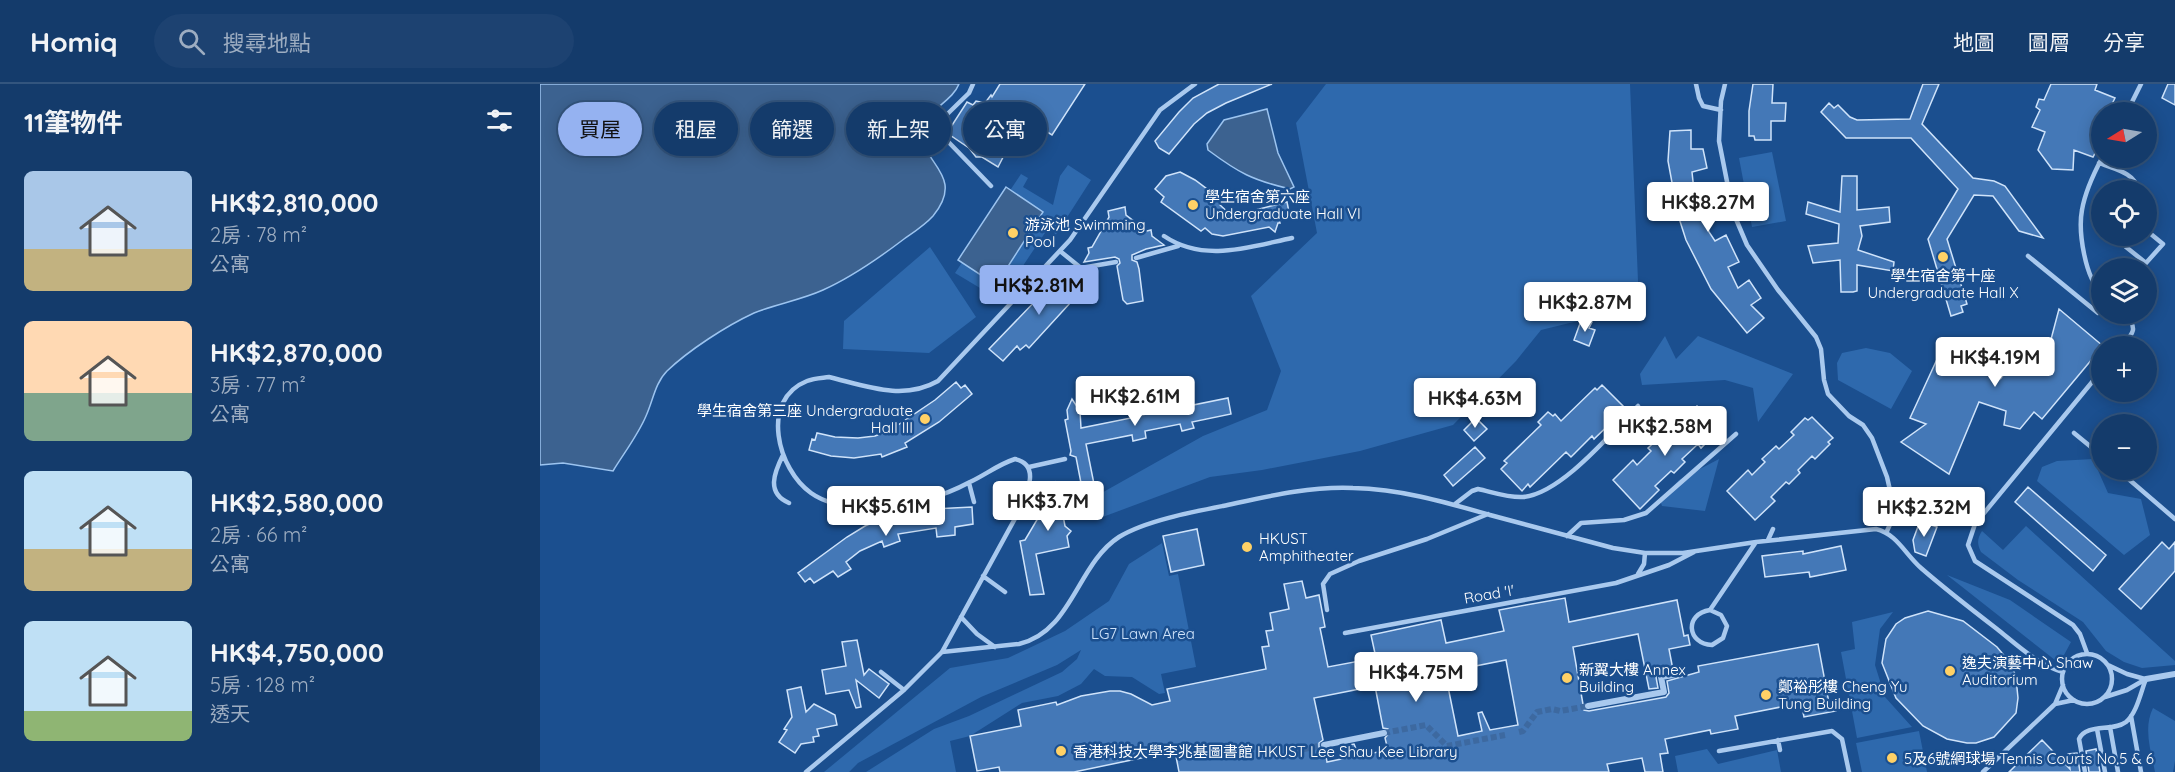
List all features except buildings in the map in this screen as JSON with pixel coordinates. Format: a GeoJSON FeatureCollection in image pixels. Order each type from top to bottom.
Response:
{"type":"FeatureCollection","features":[{"type":"Feature","properties":{"kind":"street"},"geometry":{"type":"LineString","coordinates":[[2146,679],[2175,674]]}},
{"type":"Feature","properties":{"kind":"street"},"geometry":{"type":"LineString","coordinates":[[1588,706],[1664,692],[1661,677],[1674,675]]}},
{"type":"Feature","properties":{"kind":"street"},"geometry":{"type":"LineString","coordinates":[[1324,745],[1384,733]]}},
{"type":"Feature","properties":{"kind":"lane"},"geometry":{"type":"LineString","coordinates":[[974,84],[969,93],[934,127],[991,186]]}},
{"type":"Feature","properties":{"kind":"lane"},"geometry":{"type":"LineString","coordinates":[[806,772],[904,690],[942,652],[1018,513],[1027,493],[1031,473],[1029,467],[1015,459],[969,483],[938,495],[904,504],[879,507],[845,505],[823,499],[808,491],[795,477],[783,455],[778,436],[778,419],[784,403],[797,388],[807,381],[829,377],[889,392],[906,392],[930,386],[938,381],[1070,240],[1160,110],[1195,84]]}},
{"type":"Feature","properties":{"kind":"lane"},"geometry":{"type":"LineString","coordinates":[[1696,84],[1703,106],[1721,110]]}},
{"type":"Feature","properties":{"kind":"lane"},"geometry":{"type":"LineString","coordinates":[[1725,84],[1719,141],[1733,212],[1747,245],[1778,290],[1816,337],[1821,349],[1824,380],[1828,393],[1849,416],[1863,425],[1872,438],[1887,477],[1894,508],[1887,531]]}},
{"type":"Feature","properties":{"kind":"lane"},"geometry":{"type":"LineString","coordinates":[[2132,102],[2140,84]]}},
{"type":"Feature","properties":{"kind":"lane"},"geometry":{"type":"LineString","coordinates":[[2091,279],[2087,271],[2081,218],[2082,206],[2098,168]]}},
{"type":"Feature","properties":{"kind":"lane"},"geometry":{"type":"LineString","coordinates":[[2116,168],[2134,180]]}},
{"type":"Feature","properties":{"kind":"lane"},"geometry":{"type":"LineString","coordinates":[[1164,237],[1178,246],[1211,252],[1292,238]]}},
{"type":"Feature","properties":{"kind":"lane"},"geometry":{"type":"LineString","coordinates":[[2126,246],[2146,263],[2163,244],[2157,239]]}},
{"type":"Feature","properties":{"kind":"lane"},"geometry":{"type":"LineString","coordinates":[[1136,258],[1178,246]]}},
{"type":"Feature","properties":{"kind":"lane"},"geometry":{"type":"LineString","coordinates":[[1060,251],[1081,268],[1094,268],[1116,262]]}},
{"type":"Feature","properties":{"kind":"lane"},"geometry":{"type":"LineString","coordinates":[[2028,256],[2091,307]]}},
{"type":"Feature","properties":{"kind":"lane"},"geometry":{"type":"LineString","coordinates":[[2087,653],[2080,634],[2073,625],[1975,561],[1968,545],[1975,524],[2091,383]]}},
{"type":"Feature","properties":{"kind":"lane"},"geometry":{"type":"LineString","coordinates":[[797,388],[801,394]]}},
{"type":"Feature","properties":{"kind":"lane"},"geometry":{"type":"LineString","coordinates":[[876,394],[877,388]]}},
{"type":"Feature","properties":{"kind":"lane"},"geometry":{"type":"LineString","coordinates":[[1455,504],[1478,489],[1522,497],[1545,492],[1571,472],[1638,406]]}},
{"type":"Feature","properties":{"kind":"lane"},"geometry":{"type":"LineString","coordinates":[[2074,433],[2091,447]]}},
{"type":"Feature","properties":{"kind":"lane"},"geometry":{"type":"LineString","coordinates":[[1568,536],[1581,523],[1624,520],[1646,513],[1736,434]]}},
{"type":"Feature","properties":{"kind":"lane"},"geometry":{"type":"LineString","coordinates":[[783,455],[772,481],[775,491],[783,501],[789,503]]}},
{"type":"Feature","properties":{"kind":"lane"},"geometry":{"type":"LineString","coordinates":[[1029,467],[1065,459]]}},
{"type":"Feature","properties":{"kind":"lane"},"geometry":{"type":"LineString","coordinates":[[2130,480],[2175,519]]}},
{"type":"Feature","properties":{"kind":"lane"},"geometry":{"type":"LineString","coordinates":[[969,483],[974,502]]}},
{"type":"Feature","properties":{"kind":"lane"},"geometry":{"type":"LineString","coordinates":[[942,652],[1031,641],[1044,633],[1059,617],[1098,555],[1112,542],[1139,527],[1204,510],[1292,492],[1351,488],[1412,493],[1613,548],[1645,553],[1697,551],[1768,540],[1876,529],[1887,531],[1920,567],[1968,607],[2026,652],[2046,665],[2063,672]]}},
{"type":"Feature","properties":{"kind":"lane"},"geometry":{"type":"LineString","coordinates":[[1327,609],[1323,584],[1330,574],[1359,561],[1426,539],[1489,514]]}},
{"type":"Feature","properties":{"kind":"lane"},"geometry":{"type":"LineString","coordinates":[[1768,540],[1773,529]]}},
{"type":"Feature","properties":{"kind":"lane"},"geometry":{"type":"LineString","coordinates":[[1710,610],[1721,615],[1726,626],[1723,638],[1712,645],[1700,642],[1693,633],[1692,628],[1696,616],[1700,612],[1710,610],[1756,542]]}},
{"type":"Feature","properties":{"kind":"lane","name":"Road 'I'"},"geometry":{"type":"LineString","coordinates":[[1345,633],[1616,583],[1669,565],[1697,551]]}},
{"type":"Feature","properties":{"kind":"lane"},"geometry":{"type":"LineString","coordinates":[[1636,576],[1642,570],[1645,553]]}},
{"type":"Feature","properties":{"kind":"lane"},"geometry":{"type":"LineString","coordinates":[[983,576],[1005,592]]}},
{"type":"Feature","properties":{"kind":"lane"},"geometry":{"type":"LineString","coordinates":[[961,617],[976,634],[995,647]]}},
{"type":"Feature","properties":{"kind":"lane"},"geometry":{"type":"LineString","coordinates":[[2074,700],[2065,691],[2063,672],[2073,658],[2087,653],[2096,655],[2108,665],[2127,674],[2146,679]]}},
{"type":"Feature","properties":{"kind":"lane"},"geometry":{"type":"LineString","coordinates":[[2103,698],[2111,685],[2111,671],[2108,665]]}},
{"type":"Feature","properties":{"kind":"lane"},"geometry":{"type":"LineString","coordinates":[[881,672],[904,690]]}},
{"type":"Feature","properties":{"kind":"lane"},"geometry":{"type":"LineString","coordinates":[[2055,704],[2074,700],[2089,704],[2127,690],[2146,679]]}},
{"type":"Feature","properties":{"kind":"lane"},"geometry":{"type":"LineString","coordinates":[[2085,772],[2079,739],[2083,733],[2121,724],[2131,716],[2146,679]]}},
{"type":"Feature","properties":{"kind":"lane"},"geometry":{"type":"LineString","coordinates":[[1983,772],[2055,704],[2063,684]]}},
{"type":"Feature","properties":{"kind":"lane"},"geometry":{"type":"LineString","coordinates":[[2131,716],[2140,772]]}},
{"type":"Feature","properties":{"kind":"lane"},"geometry":{"type":"LineString","coordinates":[[2110,727],[2118,772]]}},
{"type":"Feature","properties":{"kind":"lane"},"geometry":{"type":"LineString","coordinates":[[2097,729],[2105,772]]}},
{"type":"Feature","properties":{"kind":"lane"},"geometry":{"type":"LineString","coordinates":[[1719,751],[1832,731],[1842,739],[1849,772]]}},
{"type":"Feature","properties":{"kind":"lane"},"geometry":{"type":"LineString","coordinates":[[1778,740],[1780,750]]}},
{"type":"Feature","properties":{"kind":"green space"},"geometry":{"type":"Polygon","coordinates":[[[1326,84],[1630,84],[1639,306],[1541,330],[1516,361],[1453,425],[1360,451],[1262,470],[1210,477],[1100,518],[1098,495],[1203,436],[1267,410],[1281,371],[1251,296],[1317,233],[1296,123],[1326,84]]]}},
{"type":"Feature","properties":{"kind":"green space"},"geometry":{"type":"Polygon","coordinates":[[[1772,152],[1786,221],[1752,227],[1739,158],[1772,152]]]}},
{"type":"Feature","properties":{"kind":"green space","name":"游泳池 Swimming Pool"},"geometry":{"type":"Polygon","coordinates":[[[1068,165],[1091,180],[1055,236],[1053,221],[1000,300],[955,273],[1021,174],[1028,178],[1023,187],[1053,205],[1060,176],[1068,165]]]}},
{"type":"Feature","properties":{"kind":"green space"},"geometry":{"type":"Polygon","coordinates":[[[930,247],[976,317],[929,353],[843,349],[844,321],[930,247]]]}},
{"type":"Feature","properties":{"kind":"green space"},"geometry":{"type":"Polygon","coordinates":[[[1665,336],[1676,359],[1698,336],[1793,374],[1758,422],[1753,388],[1725,380],[1642,385],[1640,374],[1665,336]]]}},
{"type":"Feature","properties":{"kind":"green space"},"geometry":{"type":"Polygon","coordinates":[[[1866,348],[1890,353],[1912,371],[1891,409],[1838,380],[1837,363],[1842,353],[1866,348]]]}},
{"type":"Feature","properties":{"kind":"green space"},"geometry":{"type":"Polygon","coordinates":[[[1719,459],[1705,511],[1662,506],[1660,500],[1679,480],[1719,459]]]}},
{"type":"Feature","properties":{"kind":"green space"},"geometry":{"type":"Polygon","coordinates":[[[2091,459],[2091,480],[2102,480],[2108,493],[2141,499],[2150,535],[2124,555],[2037,481],[2042,467],[2057,461],[2091,459]]]}},
{"type":"Feature","properties":{"kind":"green space"},"geometry":{"type":"Polygon","coordinates":[[[2026,526],[2175,661],[2175,665],[2142,668],[2124,662],[2106,651],[2083,622],[2018,580],[1981,552],[1978,542],[1982,531],[2003,550],[2026,526]]]}},
{"type":"Feature","properties":{"kind":"green space","name":"LG7 Lawn Area"},"geometry":{"type":"Polygon","coordinates":[[[1162,543],[1169,576],[1178,574],[1196,667],[1161,674],[1165,693],[1159,694],[1132,677],[1105,676],[1094,669],[1081,684],[1058,696],[1022,703],[970,736],[950,741],[956,772],[866,772],[934,729],[969,716],[1062,672],[1077,659],[1081,650],[1057,665],[981,697],[858,763],[849,772],[824,772],[950,668],[1008,658],[1065,631],[1109,601],[1129,564],[1162,543]]]}},
{"type":"Feature","properties":{"kind":"green space"},"geometry":{"type":"Polygon","coordinates":[[[1947,575],[2010,600],[2071,642],[2064,655],[2055,660],[1947,575]]]}},
{"type":"Feature","properties":{"kind":"green space"},"geometry":{"type":"Polygon","coordinates":[[[1893,612],[1880,629],[1875,665],[1885,697],[1912,727],[1857,738],[1841,652],[1855,649],[1852,622],[1893,612]]]}},
{"type":"Feature","properties":{"kind":"green space"},"geometry":{"type":"Polygon","coordinates":[[[2153,708],[2175,721],[2173,772],[2155,772],[2148,732],[2153,708]]]}},
{"type":"Feature","properties":{"kind":"green space","name":"5及6號網球場 Tennis Courts No.5 & 6"},"geometry":{"type":"Polygon","coordinates":[[[1919,731],[1927,772],[1862,772],[1856,743],[1919,731]]]}},
{"type":"Feature","properties":{"kind":"green space"},"geometry":{"type":"Polygon","coordinates":[[[1707,749],[1718,764],[1777,750],[1781,772],[1678,772],[1675,756],[1707,749]]]}},
{"type":"Feature","properties":{"kind":"shaded area"},"geometry":{"type":"Polygon","coordinates":[[[540,84],[959,84],[944,102],[846,102],[846,156],[930,156],[943,178],[945,189],[942,201],[933,216],[875,260],[834,285],[743,318],[686,355],[667,371],[660,381],[643,423],[613,471],[563,463],[540,465],[540,84]]]}},
{"type":"Feature","properties":{"kind":"shaded area"},"geometry":{"type":"Polygon","coordinates":[[[1267,109],[1278,153],[1294,187],[1290,189],[1246,175],[1208,150],[1207,144],[1224,120],[1267,109]]]}},
{"type":"Feature","properties":{"kind":"shaded area"},"geometry":{"type":"Polygon","coordinates":[[[1006,187],[1043,212],[996,285],[958,260],[1006,187]]]}},
{"type":"Feature","properties":{"kind":"tunnel"},"geometry":{"type":"LineString","coordinates":[[1519,732],[1523,731],[1537,712],[1588,706]]}},
{"type":"Feature","properties":{"kind":"tunnel"},"geometry":{"type":"LineString","coordinates":[[1384,733],[1426,725],[1447,746],[1505,735]]}},
{"type":"Feature","properties":{"kind":"tunnel"},"geometry":{"type":"LineString","coordinates":[[1294,751],[1324,745]]}},
{"type":"Feature","properties":{"kind":"place","name":"學生宿舍第六座 Undergraduate Hall VI"},"geometry":{"type":"Point","coordinates":[1193,205]}},
{"type":"Feature","properties":{"kind":"place","name":"游泳池 Swimming Pool"},"geometry":{"type":"Point","coordinates":[1013,233]}},
{"type":"Feature","properties":{"kind":"place","name":"學生宿舍第十座 Undergraduate Hall X"},"geometry":{"type":"Point","coordinates":[1943,257]}},
{"type":"Feature","properties":{"kind":"place","name":"學生宿舍第三座 Undergraduate Hall III"},"geometry":{"type":"Point","coordinates":[925,419]}},
{"type":"Feature","properties":{"kind":"place","name":"HKUST Amphitheater"},"geometry":{"type":"Point","coordinates":[1247,547]}},
{"type":"Feature","properties":{"kind":"place","name":"逸夫演藝中心 Shaw Auditorium"},"geometry":{"type":"Point","coordinates":[1950,671]}},
{"type":"Feature","properties":{"kind":"place","name":"新翼大樓 Annex Building"},"geometry":{"type":"Point","coordinates":[1567,678]}},
{"type":"Feature","properties":{"kind":"place","name":"鄭裕彤樓 Cheng Yu Tung Building"},"geometry":{"type":"Point","coordinates":[1766,695]}},
{"type":"Feature","properties":{"kind":"place","name":"香港科技大學李兆基圖書館 HKUST Lee Shau Kee Library"},"geometry":{"type":"Point","coordinates":[1061,751]}},
{"type":"Feature","properties":{"kind":"place","name":"5及6號網球場 Tennis Courts No.5 & 6"},"geometry":{"type":"Point","coordinates":[1892,758]}}]}
